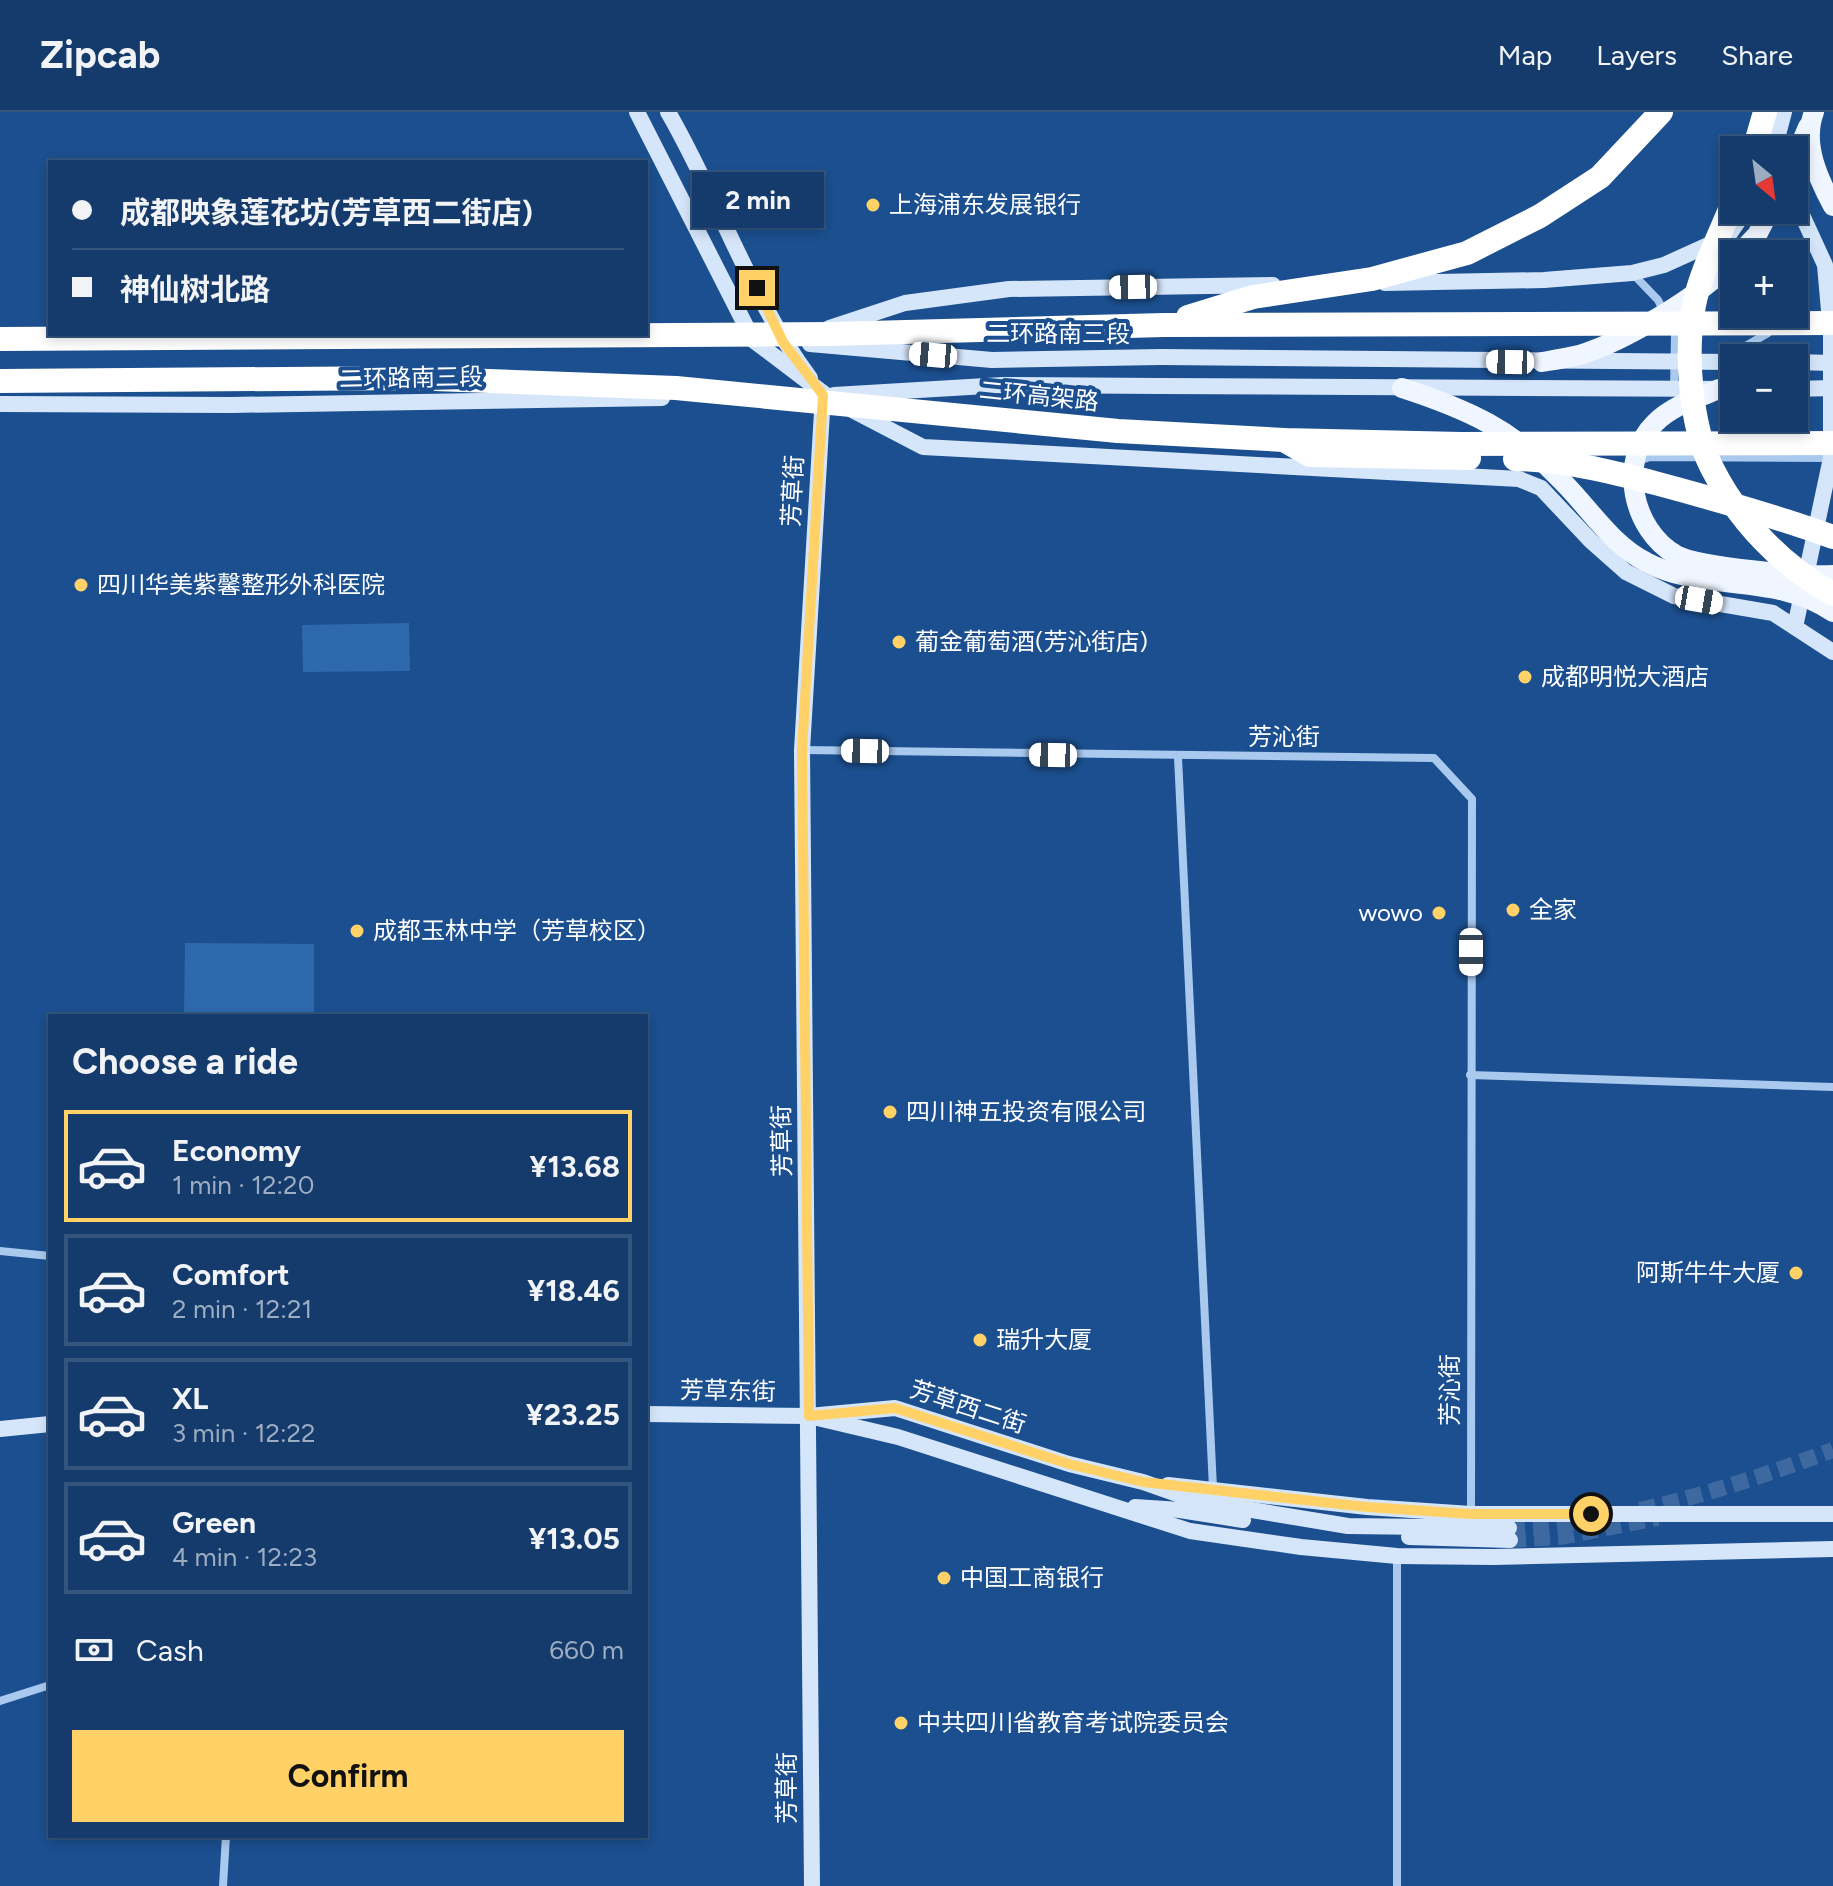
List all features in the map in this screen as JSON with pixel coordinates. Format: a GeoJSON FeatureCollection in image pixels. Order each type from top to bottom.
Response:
{"type":"FeatureCollection","features":[{"type":"Feature","properties":{"kind":"highway"},"geometry":{"type":"LineString","coordinates":[[1164,325],[1253,297],[1372,279],[1467,253],[1540,216],[1600,177],[1661,112]]}},
{"type":"Feature","properties":{"kind":"highway"},"geometry":{"type":"LineString","coordinates":[[1758,136],[1765,112]]}},
{"type":"Feature","properties":{"kind":"highway"},"geometry":{"type":"LineString","coordinates":[[1725,224],[1694,304],[1691,374],[1697,423],[1711,466],[1732,501],[1775,554],[1833,594]]}},
{"type":"Feature","properties":{"kind":"highway"},"geometry":{"type":"LineString","coordinates":[[648,336],[815,335],[1164,325],[1832,330]]}},
{"type":"Feature","properties":{"kind":"highway"},"geometry":{"type":"LineString","coordinates":[[0,339],[611,336]]}},
{"type":"Feature","properties":{"kind":"highway","name":"二环高架路"},"geometry":{"type":"LineString","coordinates":[[0,381],[407,378],[676,388],[1118,431],[1284,440],[1832,453]]}},
{"type":"Feature","properties":{"kind":"highway"},"geometry":{"type":"LineString","coordinates":[[1284,440],[1310,455],[1543,460],[1603,470],[1693,493],[1833,537]]}},
{"type":"Feature","properties":{"kind":"main road"},"geometry":{"type":"LineString","coordinates":[[637,112],[753,340],[823,395],[923,447],[1519,479],[1541,488],[1591,541],[1626,572],[1674,596],[1773,613],[1833,652]]}},
{"type":"Feature","properties":{"kind":"main road"},"geometry":{"type":"LineString","coordinates":[[668,112],[691,152],[783,342],[823,395]]}},
{"type":"Feature","properties":{"kind":"main road"},"geometry":{"type":"LineString","coordinates":[[1778,136],[1784,112]]}},
{"type":"Feature","properties":{"kind":"main road"},"geometry":{"type":"LineString","coordinates":[[1804,136],[1813,115]]}},
{"type":"Feature","properties":{"kind":"main road"},"geometry":{"type":"LineString","coordinates":[[1813,115],[1809,135],[1813,158],[1833,206]]}},
{"type":"Feature","properties":{"kind":"main road"},"geometry":{"type":"LineString","coordinates":[[783,342],[905,303],[1009,289],[1544,280],[1632,273],[1664,265],[1728,236],[1736,224]]}},
{"type":"Feature","properties":{"kind":"main road"},"geometry":{"type":"LineString","coordinates":[[1795,627],[1832,453],[1832,330],[1825,265],[1806,224]]}},
{"type":"Feature","properties":{"kind":"main road"},"geometry":{"type":"LineString","coordinates":[[1542,362],[1581,355],[1638,330],[1720,271]]}},
{"type":"Feature","properties":{"kind":"main road","name":"二环路南三段"},"geometry":{"type":"LineString","coordinates":[[0,339],[544,344],[753,340],[992,360],[1160,357],[1720,362]]}},
{"type":"Feature","properties":{"kind":"main road"},"geometry":{"type":"LineString","coordinates":[[1808,362],[1833,363]]}},
{"type":"Feature","properties":{"kind":"main road","name":"二环路南三段"},"geometry":{"type":"LineString","coordinates":[[0,404],[231,405],[823,395],[1003,385],[1720,389]]}},
{"type":"Feature","properties":{"kind":"main road"},"geometry":{"type":"LineString","coordinates":[[1402,388],[1457,406],[1512,438],[1563,481],[1612,537],[1646,563],[1677,574],[1787,590],[1815,600],[1833,612]]}},
{"type":"Feature","properties":{"kind":"main road"},"geometry":{"type":"LineString","coordinates":[[1808,389],[1833,388]]}},
{"type":"Feature","properties":{"kind":"main road"},"geometry":{"type":"LineString","coordinates":[[1720,391],[1682,404],[1666,414],[1638,447],[1633,474],[1643,519],[1658,541],[1690,561],[1833,575]]}},
{"type":"Feature","properties":{"kind":"main road","name":"芳草街"},"geometry":{"type":"LineString","coordinates":[[812,1886],[802,750],[823,395]]}},
{"type":"Feature","properties":{"kind":"main road","name":"芳草西二街"},"geometry":{"type":"LineString","coordinates":[[809,1416],[895,1408],[1069,1464],[1143,1482]]}},
{"type":"Feature","properties":{"kind":"main road","name":"芳草东街"},"geometry":{"type":"LineString","coordinates":[[648,1414],[809,1416]]}},
{"type":"Feature","properties":{"kind":"main road","name":"芳草西二街"},"geometry":{"type":"LineString","coordinates":[[809,1416],[898,1437],[1117,1506]]}},
{"type":"Feature","properties":{"kind":"main road"},"geometry":{"type":"LineString","coordinates":[[0,1429],[48,1424]]}},
{"type":"Feature","properties":{"kind":"main road"},"geometry":{"type":"LineString","coordinates":[[1143,1482],[1367,1507],[1471,1514],[1833,1514]]}},
{"type":"Feature","properties":{"kind":"main road"},"geometry":{"type":"LineString","coordinates":[[1117,1506],[1180,1510],[1331,1534],[1509,1534],[1348,1526],[1197,1501],[1143,1482]]}},
{"type":"Feature","properties":{"kind":"main road"},"geometry":{"type":"LineString","coordinates":[[1117,1506],[1190,1531],[1301,1547],[1397,1556],[1494,1557],[1833,1549]]}},
{"type":"Feature","properties":{"kind":"street"},"geometry":{"type":"LineString","coordinates":[[1632,273],[1658,300],[1675,334],[1676,377],[1670,423]]}},
{"type":"Feature","properties":{"kind":"street"},"geometry":{"type":"LineString","coordinates":[[1675,334],[1832,330]]}},
{"type":"Feature","properties":{"kind":"street"},"geometry":{"type":"LineString","coordinates":[[1753,458],[1724,419],[1724,375],[1737,351],[1768,333]]}},
{"type":"Feature","properties":{"kind":"street"},"geometry":{"type":"LineString","coordinates":[[1650,457],[1663,435]]}},
{"type":"Feature","properties":{"kind":"street"},"geometry":{"type":"LineString","coordinates":[[1582,477],[1650,457],[1753,458],[1832,453]]}},
{"type":"Feature","properties":{"kind":"street"},"geometry":{"type":"LineString","coordinates":[[1541,488],[1568,480]]}},
{"type":"Feature","properties":{"kind":"street","name":"芳沁街"},"geometry":{"type":"LineString","coordinates":[[802,750],[1434,758],[1472,799],[1471,1514]]}},
{"type":"Feature","properties":{"kind":"street"},"geometry":{"type":"LineString","coordinates":[[1178,757],[1213,1488]]}},
{"type":"Feature","properties":{"kind":"street"},"geometry":{"type":"LineString","coordinates":[[1470,1075],[1833,1087]]}},
{"type":"Feature","properties":{"kind":"street"},"geometry":{"type":"LineString","coordinates":[[0,1251],[48,1256]]}},
{"type":"Feature","properties":{"kind":"street"},"geometry":{"type":"LineString","coordinates":[[1397,1556],[1397,1886]]}},
{"type":"Feature","properties":{"kind":"street"},"geometry":{"type":"LineString","coordinates":[[0,1701],[48,1686]]}},
{"type":"Feature","properties":{"kind":"street"},"geometry":{"type":"LineString","coordinates":[[223,1886],[226,1838]]}},
{"type":"Feature","properties":{"kind":"shaded area"},"geometry":{"type":"Polygon","coordinates":[[[409,623],[410,671],[303,672],[302,625],[409,623]]]}},
{"type":"Feature","properties":{"kind":"shaded area"},"geometry":{"type":"Polygon","coordinates":[[[185,943],[314,944],[314,1014],[184,1014],[185,943]]]}},
{"type":"Feature","properties":{"kind":"tunnel"},"geometry":{"type":"LineString","coordinates":[[1640,1510],[1689,1498],[1833,1450]]}},
{"type":"Feature","properties":{"kind":"tunnel"},"geometry":{"type":"LineString","coordinates":[[1510,1540],[1560,1537],[1658,1518]]}},
{"type":"Feature","properties":{"kind":"tunnel"},"geometry":{"type":"LineString","coordinates":[[1509,1528],[1556,1526],[1602,1519]]}},
{"type":"Feature","properties":{"kind":"place","name":"上海浦东发展银行"},"geometry":{"type":"Point","coordinates":[873,205]}},
{"type":"Feature","properties":{"kind":"place","name":"四川华美紫馨整形外科医院"},"geometry":{"type":"Point","coordinates":[81,585]}},
{"type":"Feature","properties":{"kind":"place","name":"葡金葡萄酒(芳沁街店)"},"geometry":{"type":"Point","coordinates":[899,642]}},
{"type":"Feature","properties":{"kind":"place","name":"成都明悦大酒店"},"geometry":{"type":"Point","coordinates":[1525,677]}},
{"type":"Feature","properties":{"kind":"place","name":"全家"},"geometry":{"type":"Point","coordinates":[1513,910]}},
{"type":"Feature","properties":{"kind":"place","name":"wowo"},"geometry":{"type":"Point","coordinates":[1439,913]}},
{"type":"Feature","properties":{"kind":"place","name":"成都玉林中学（芳草校区）"},"geometry":{"type":"Point","coordinates":[357,931]}},
{"type":"Feature","properties":{"kind":"place","name":"四川神五投资有限公司"},"geometry":{"type":"Point","coordinates":[890,1112]}},
{"type":"Feature","properties":{"kind":"place","name":"阿斯牛牛大厦"},"geometry":{"type":"Point","coordinates":[1796,1273]}},
{"type":"Feature","properties":{"kind":"place","name":"瑞升大厦"},"geometry":{"type":"Point","coordinates":[980,1340]}},
{"type":"Feature","properties":{"kind":"place","name":"中国工商银行"},"geometry":{"type":"Point","coordinates":[944,1578]}},
{"type":"Feature","properties":{"kind":"place","name":"中共四川省教育考试院委员会"},"geometry":{"type":"Point","coordinates":[901,1723]}},
{"type":"Feature","properties":{"kind":"route"},"geometry":{"type":"LineString","coordinates":[[757,288],[783,342],[823,395],[802,750],[809,1416],[895,1408],[1069,1464],[1143,1482],[1367,1507],[1471,1514],[1591,1514]]}}]}
